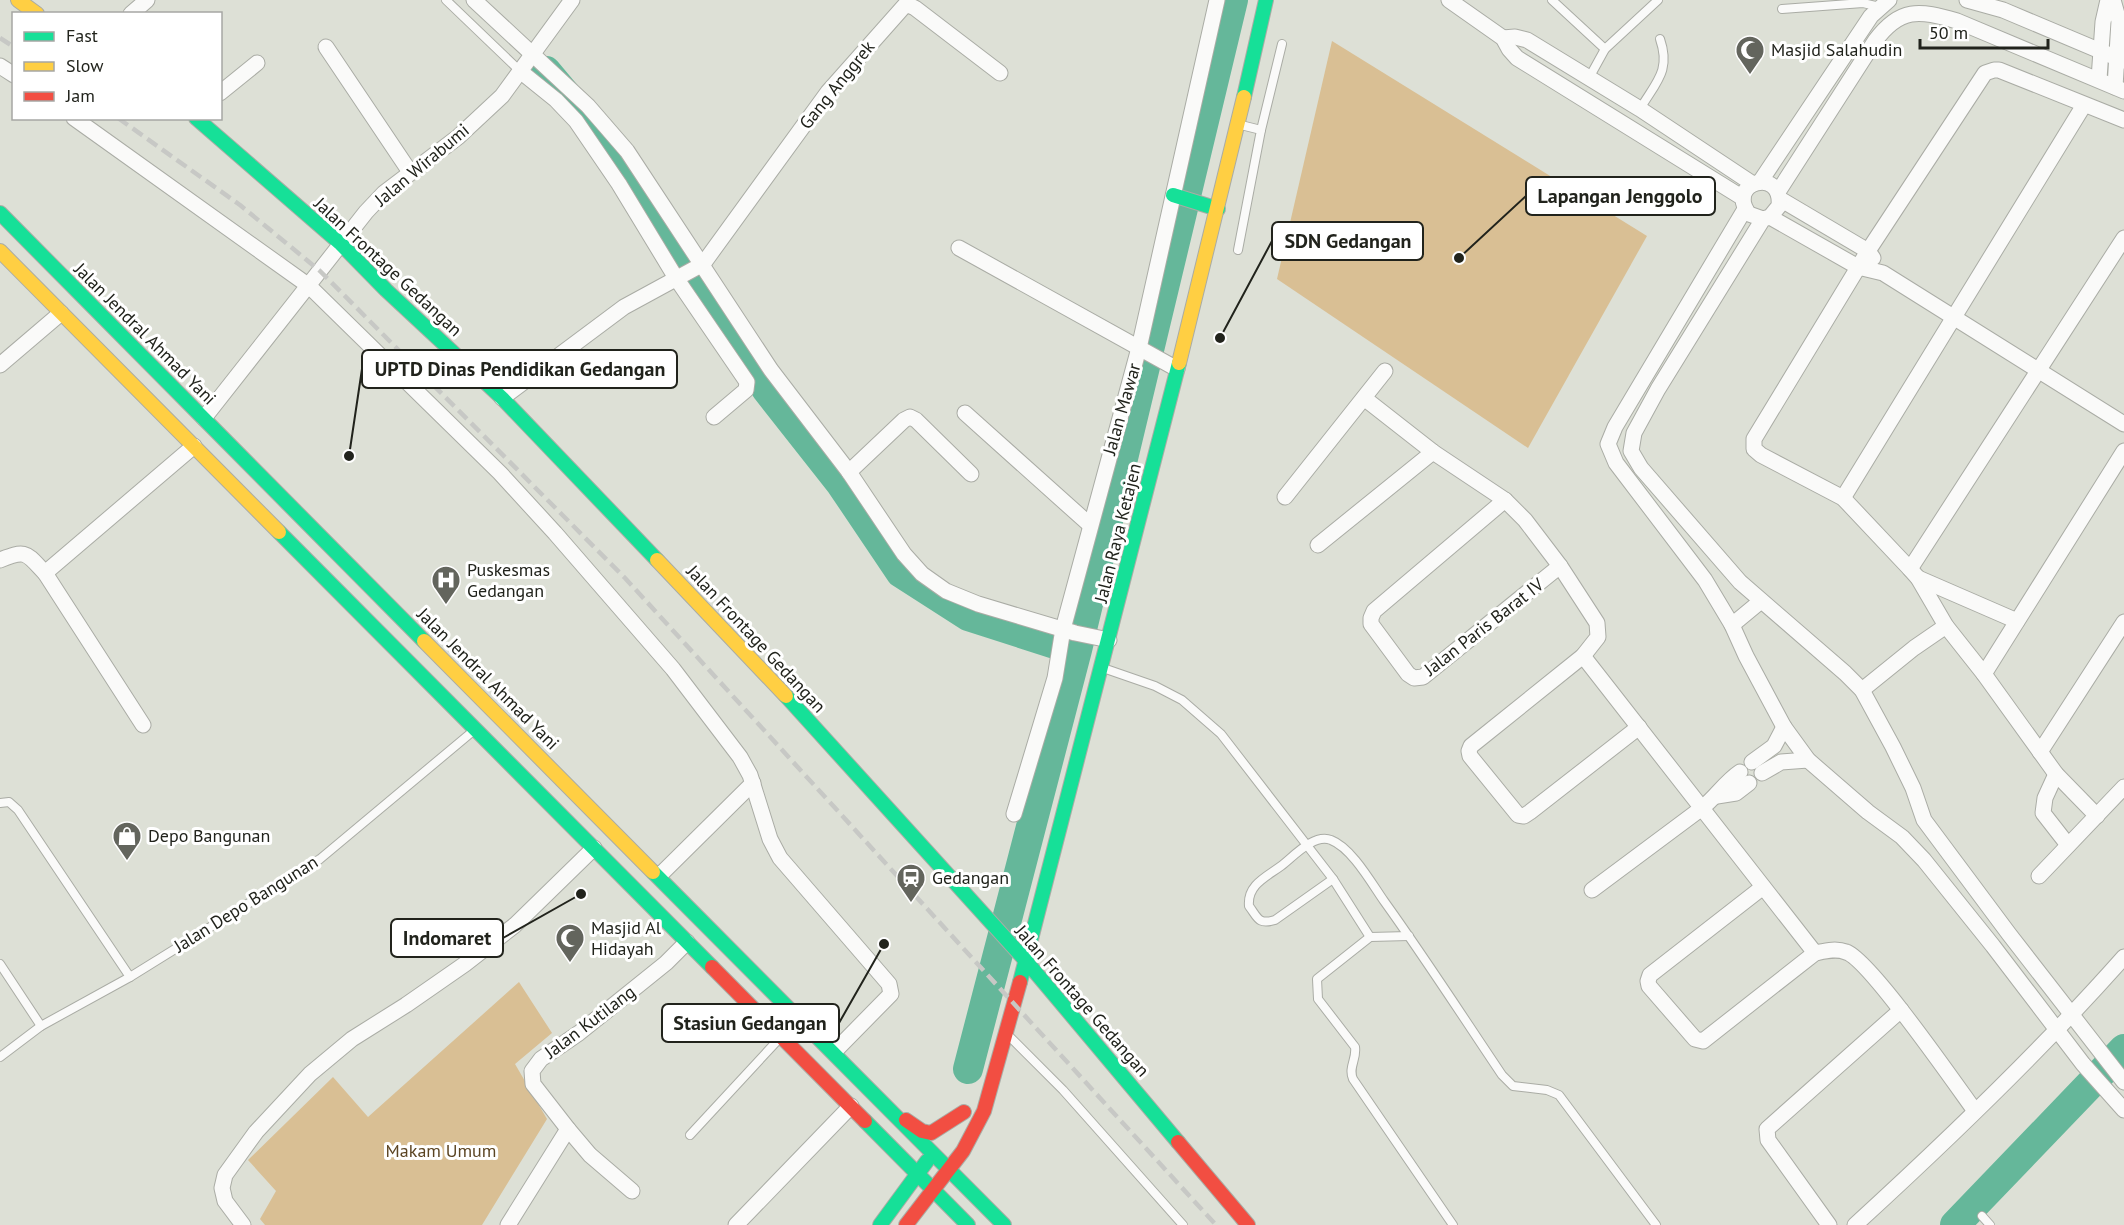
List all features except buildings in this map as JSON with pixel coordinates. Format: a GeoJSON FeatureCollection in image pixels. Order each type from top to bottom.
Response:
{"type":"FeatureCollection","features":[{"type":"Feature","properties":{"kind":"main road"},"geometry":{"type":"LineString","coordinates":[[18,0],[35,12]]}},
{"type":"Feature","properties":{"kind":"main road","name":"Jalan Raya Ketajen"},"geometry":{"type":"LineString","coordinates":[[906,1225],[963,1151],[984,1111],[996,1072],[1102,668],[1104,639],[1266,0]]}},
{"type":"Feature","properties":{"kind":"main road","name":"Jalan Frontage Gedangan"},"geometry":{"type":"LineString","coordinates":[[198,120],[341,244],[386,290],[502,398],[768,676],[1026,962],[1248,1225]]}},
{"type":"Feature","properties":{"kind":"main road"},"geometry":{"type":"LineString","coordinates":[[1176,196],[1214,208]]}},
{"type":"Feature","properties":{"kind":"main road","name":"Jalan Jendral Ahmad Yani"},"geometry":{"type":"LineString","coordinates":[[0,213],[951,1169],[1004,1225]]}},
{"type":"Feature","properties":{"kind":"main road"},"geometry":{"type":"LineString","coordinates":[[0,252],[968,1225]]}},
{"type":"Feature","properties":{"kind":"main road","name":"Jalan Raya Ketajen"},"geometry":{"type":"LineString","coordinates":[[880,1225],[996,1072]]}},
{"type":"Feature","properties":{"kind":"main road"},"geometry":{"type":"LineString","coordinates":[[892,1110],[922,1131],[931,1133],[964,1112]]}},
{"type":"Feature","properties":{"kind":"street"},"geometry":{"type":"LineString","coordinates":[[133,12],[147,0]]}},
{"type":"Feature","properties":{"kind":"street"},"geometry":{"type":"LineString","coordinates":[[474,0],[576,121],[680,276],[747,382],[746,390],[714,417]]}},
{"type":"Feature","properties":{"kind":"street","name":"Jalan Wirabumi"},"geometry":{"type":"LineString","coordinates":[[204,418],[384,193],[458,137],[502,96],[573,0]]}},
{"type":"Feature","properties":{"kind":"street","name":"Jalan Mawar"},"geometry":{"type":"LineString","coordinates":[[1014,814],[1069,631],[1090,525],[1143,351],[1216,0]]}},
{"type":"Feature","properties":{"kind":"street"},"geometry":{"type":"LineString","coordinates":[[1449,0],[1503,38],[1518,58],[1646,137],[1744,203],[1749,214],[1766,218],[1858,267],[1883,273],[2124,423]]}},
{"type":"Feature","properties":{"kind":"street"},"geometry":{"type":"LineString","coordinates":[[1967,0],[2003,10],[2120,59]]}},
{"type":"Feature","properties":{"kind":"street"},"geometry":{"type":"LineString","coordinates":[[2099,79],[2103,22],[2108,0]]}},
{"type":"Feature","properties":{"kind":"street"},"geometry":{"type":"LineString","coordinates":[[2113,0],[2119,21],[2120,89],[1957,21],[1932,15],[1915,14],[1897,18],[1887,26],[1779,196],[1779,206],[1766,218],[1659,389],[1634,433],[1631,448],[1641,468],[1740,582],[1862,690],[1913,788],[1924,820],[2124,1082]]}},
{"type":"Feature","properties":{"kind":"street"},"geometry":{"type":"LineString","coordinates":[[1884,3],[1871,16],[1757,183],[1748,188],[1744,203],[1615,427],[1609,440],[1609,448],[1616,463],[1705,580],[1732,625],[1784,727],[1808,760],[1902,837],[1924,860],[2083,1064],[2124,1110]]}},
{"type":"Feature","properties":{"kind":"street","name":"Gang Anggrek"},"geometry":{"type":"LineString","coordinates":[[701,265],[828,92],[906,4],[915,8],[1000,73]]}},
{"type":"Feature","properties":{"kind":"street"},"geometry":{"type":"LineString","coordinates":[[1503,38],[1523,38],[1757,183],[1767,183],[1779,196],[1868,251],[1883,273]]}},
{"type":"Feature","properties":{"kind":"street"},"geometry":{"type":"LineString","coordinates":[[326,47],[410,172]]}},
{"type":"Feature","properties":{"kind":"street"},"geometry":{"type":"LineString","coordinates":[[528,62],[588,106],[620,143],[771,370],[849,472],[904,554],[922,574],[946,591],[978,604],[1104,639]]}},
{"type":"Feature","properties":{"kind":"street"},"geometry":{"type":"LineString","coordinates":[[222,91],[257,63]]}},
{"type":"Feature","properties":{"kind":"street"},"geometry":{"type":"LineString","coordinates":[[1834,70],[1851,80]]}},
{"type":"Feature","properties":{"kind":"street"},"geometry":{"type":"LineString","coordinates":[[2097,816],[2056,774],[1984,674],[1946,626],[1914,574],[1843,498],[1761,455],[1754,448],[1754,439],[1868,251],[1986,72],[1999,70],[2124,120]]}},
{"type":"Feature","properties":{"kind":"street"},"geometry":{"type":"LineString","coordinates":[[1843,498],[2084,105]]}},
{"type":"Feature","properties":{"kind":"street"},"geometry":{"type":"LineString","coordinates":[[77,120],[309,286],[500,472],[673,669],[740,756],[753,783],[770,839],[780,858],[889,984],[891,994],[834,1052]]}},
{"type":"Feature","properties":{"kind":"street"},"geometry":{"type":"LineString","coordinates":[[1646,137],[1658,121]]}},
{"type":"Feature","properties":{"kind":"street"},"geometry":{"type":"LineString","coordinates":[[1914,574],[2039,370],[2124,238]]}},
{"type":"Feature","properties":{"kind":"street"},"geometry":{"type":"LineString","coordinates":[[959,248],[1174,367]]}},
{"type":"Feature","properties":{"kind":"street"},"geometry":{"type":"LineString","coordinates":[[502,398],[624,307],[701,265]]}},
{"type":"Feature","properties":{"kind":"street"},"geometry":{"type":"LineString","coordinates":[[0,365],[61,313]]}},
{"type":"Feature","properties":{"kind":"street"},"geometry":{"type":"LineString","coordinates":[[1285,497],[1385,371]]}},
{"type":"Feature","properties":{"kind":"street"},"geometry":{"type":"LineString","coordinates":[[1642,380],[1659,389]]}},
{"type":"Feature","properties":{"kind":"street"},"geometry":{"type":"LineString","coordinates":[[1364,398],[1433,452],[1505,500],[1525,520],[1560,566],[1597,623],[1598,637],[1583,656],[1472,746],[1469,751],[1470,756],[1518,815],[1524,816],[1639,727]]}},
{"type":"Feature","properties":{"kind":"street"},"geometry":{"type":"LineString","coordinates":[[965,413],[1090,525]]}},
{"type":"Feature","properties":{"kind":"street"},"geometry":{"type":"LineString","coordinates":[[849,472],[910,417],[916,420],[971,474]]}},
{"type":"Feature","properties":{"kind":"street"},"geometry":{"type":"LineString","coordinates":[[45,573],[194,446]]}},
{"type":"Feature","properties":{"kind":"street"},"geometry":{"type":"LineString","coordinates":[[1984,674],[2124,451]]}},
{"type":"Feature","properties":{"kind":"street"},"geometry":{"type":"LineString","coordinates":[[1318,545],[1433,452]]}},
{"type":"Feature","properties":{"kind":"street","name":"Jalan Paris Barat IV"},"geometry":{"type":"LineString","coordinates":[[1505,500],[1374,611],[1371,624],[1408,674],[1414,678],[1422,678],[1560,566]]}},
{"type":"Feature","properties":{"kind":"street"},"geometry":{"type":"LineString","coordinates":[[0,560],[18,553],[26,555],[45,573],[143,725]]}},
{"type":"Feature","properties":{"kind":"street"},"geometry":{"type":"LineString","coordinates":[[1914,574],[2017,621]]}},
{"type":"Feature","properties":{"kind":"street"},"geometry":{"type":"LineString","coordinates":[[1732,625],[1761,601]]}},
{"type":"Feature","properties":{"kind":"street"},"geometry":{"type":"LineString","coordinates":[[2040,752],[2124,622]]}},
{"type":"Feature","properties":{"kind":"street"},"geometry":{"type":"LineString","coordinates":[[1862,690],[1914,648],[1946,626]]}},
{"type":"Feature","properties":{"kind":"street"},"geometry":{"type":"LineString","coordinates":[[1583,656],[1815,953]]}},
{"type":"Feature","properties":{"kind":"street"},"geometry":{"type":"LineString","coordinates":[[1784,727],[1774,746],[1757,767],[1808,760]]}},
{"type":"Feature","properties":{"kind":"street"},"geometry":{"type":"LineString","coordinates":[[2056,774],[2045,798],[2043,813],[2068,845]]}},
{"type":"Feature","properties":{"kind":"street"},"geometry":{"type":"LineString","coordinates":[[1592,890],[1717,796],[1728,780],[1744,778]]}},
{"type":"Feature","properties":{"kind":"street"},"geometry":{"type":"LineString","coordinates":[[659,876],[753,783]]}},
{"type":"Feature","properties":{"kind":"street"},"geometry":{"type":"LineString","coordinates":[[2038,876],[2124,787]]}},
{"type":"Feature","properties":{"kind":"street"},"geometry":{"type":"LineString","coordinates":[[1902,837],[1924,820]]}},
{"type":"Feature","properties":{"kind":"street"},"geometry":{"type":"LineString","coordinates":[[243,1225],[225,1201],[222,1188],[225,1175],[256,1132],[310,1074],[352,1039],[406,1005],[498,938],[594,848]]}},
{"type":"Feature","properties":{"kind":"street"},"geometry":{"type":"LineString","coordinates":[[1763,887],[1650,975],[1649,986],[1695,1039],[1703,1041],[1815,953],[1831,950],[1848,952],[1864,966],[1901,1010],[1975,1111]]}},
{"type":"Feature","properties":{"kind":"street"},"geometry":{"type":"LineString","coordinates":[[1993,946],[2009,934]]}},
{"type":"Feature","properties":{"kind":"street","name":"Jalan Kutilang"},"geometry":{"type":"LineString","coordinates":[[632,1191],[590,1155],[568,1129],[533,1084],[532,1071],[541,1059],[579,1033],[666,963],[687,942]]}},
{"type":"Feature","properties":{"kind":"street"},"geometry":{"type":"LineString","coordinates":[[1855,1225],[2072,1016],[2124,957]]}},
{"type":"Feature","properties":{"kind":"street"},"geometry":{"type":"LineString","coordinates":[[1829,1225],[1768,1140],[1767,1129],[1901,1010]]}},
{"type":"Feature","properties":{"kind":"street"},"geometry":{"type":"LineString","coordinates":[[736,1225],[851,1106]]}},
{"type":"Feature","properties":{"kind":"street"},"geometry":{"type":"LineString","coordinates":[[508,1225],[568,1129]]}},
{"type":"Feature","properties":{"kind":"lane"},"geometry":{"type":"LineString","coordinates":[[446,0],[528,62]]}},
{"type":"Feature","properties":{"kind":"lane"},"geometry":{"type":"LineString","coordinates":[[1552,0],[1605,49]]}},
{"type":"Feature","properties":{"kind":"lane"},"geometry":{"type":"LineString","coordinates":[[1589,78],[1605,49],[1658,0]]}},
{"type":"Feature","properties":{"kind":"lane"},"geometry":{"type":"LineString","coordinates":[[1782,9],[1884,3]]}},
{"type":"Feature","properties":{"kind":"lane"},"geometry":{"type":"LineString","coordinates":[[1640,109],[1663,70],[1665,52],[1660,39]]}},
{"type":"Feature","properties":{"kind":"lane"},"geometry":{"type":"LineString","coordinates":[[1238,250],[1261,130],[1282,44]]}},
{"type":"Feature","properties":{"kind":"lane"},"geometry":{"type":"LineString","coordinates":[[1236,124],[1261,130]]}},
{"type":"Feature","properties":{"kind":"lane"},"geometry":{"type":"LineString","coordinates":[[1102,668],[1155,686],[1182,700],[1221,734],[1333,879],[1370,936]]}},
{"type":"Feature","properties":{"kind":"lane","name":"Jalan Depo Bangunan"},"geometry":{"type":"LineString","coordinates":[[0,1057],[41,1026],[130,977],[320,859],[475,729]]}},
{"type":"Feature","properties":{"kind":"lane"},"geometry":{"type":"LineString","coordinates":[[0,803],[9,802],[18,810],[130,977]]}},
{"type":"Feature","properties":{"kind":"lane"},"geometry":{"type":"LineString","coordinates":[[1333,879],[1275,920],[1260,922],[1249,906],[1250,892],[1259,882],[1316,840],[1329,839],[1342,846],[1359,865],[1409,936],[1502,1075],[1513,1086],[1547,1090],[1559,1095],[1656,1225]]}},
{"type":"Feature","properties":{"kind":"lane"},"geometry":{"type":"LineString","coordinates":[[1409,936],[1370,936],[1317,980],[1318,999],[1355,1047],[1356,1053],[1350,1068],[1353,1079],[1453,1225]]}},
{"type":"Feature","properties":{"kind":"lane"},"geometry":{"type":"LineString","coordinates":[[0,964],[41,1026]]}},
{"type":"Feature","properties":{"kind":"lane"},"geometry":{"type":"LineString","coordinates":[[1005,1033],[1063,1090],[1183,1225]]}},
{"type":"Feature","properties":{"kind":"lane"},"geometry":{"type":"LineString","coordinates":[[690,1135],[781,1036]]}},
{"type":"Feature","properties":{"kind":"lane"},"geometry":{"type":"LineString","coordinates":[[1982,1216],[1990,1225]]}},
{"type":"Feature","properties":{"kind":"green space"},"geometry":{"type":"Polygon","coordinates":[[[1332,41],[1647,236],[1528,448],[1277,279],[1332,41]]]}},
{"type":"Feature","properties":{"kind":"green space","name":"Makam Umum"},"geometry":{"type":"Polygon","coordinates":[[[519,982],[552,1033],[515,1064],[547,1119],[482,1225],[265,1225],[260,1219],[276,1191],[248,1160],[333,1077],[368,1117],[519,982]]]}},
{"type":"Feature","properties":{"kind":"waterway"},"geometry":{"type":"LineString","coordinates":[[968,1069],[1077,650],[1233,0]]}},
{"type":"Feature","properties":{"kind":"waterway"},"geometry":{"type":"LineString","coordinates":[[546,71],[603,139],[767,390],[841,484],[901,573],[968,616],[1058,645]]}},
{"type":"Feature","properties":{"kind":"waterway"},"geometry":{"type":"LineString","coordinates":[[1955,1225],[2124,1049]]}},
{"type":"Feature","properties":{"kind":"railway"},"geometry":{"type":"LineString","coordinates":[[0,38],[12,46]]}},
{"type":"Feature","properties":{"kind":"railway"},"geometry":{"type":"LineString","coordinates":[[121,120],[240,205],[320,271],[625,578],[1216,1225]]}},
{"type":"Feature","properties":{"kind":"traffic: fast"},"geometry":{"type":"LineString","coordinates":[[1244,97],[1266,0]]}},
{"type":"Feature","properties":{"kind":"traffic: fast"},"geometry":{"type":"LineString","coordinates":[[198,120],[341,244],[386,290],[502,398],[657,560]]}},
{"type":"Feature","properties":{"kind":"traffic: fast"},"geometry":{"type":"LineString","coordinates":[[1173,195],[1218,209]]}},
{"type":"Feature","properties":{"kind":"traffic: fast"},"geometry":{"type":"LineString","coordinates":[[0,213],[424,641]]}},
{"type":"Feature","properties":{"kind":"traffic: fast"},"geometry":{"type":"LineString","coordinates":[[1020,982],[1179,363]]}},
{"type":"Feature","properties":{"kind":"traffic: fast"},"geometry":{"type":"LineString","coordinates":[[279,532],[712,967]]}},
{"type":"Feature","properties":{"kind":"traffic: fast"},"geometry":{"type":"LineString","coordinates":[[786,696],[1026,961],[1178,1142]]}},
{"type":"Feature","properties":{"kind":"traffic: fast"},"geometry":{"type":"LineString","coordinates":[[653,872],[1004,1225]]}},
{"type":"Feature","properties":{"kind":"traffic: fast"},"geometry":{"type":"LineString","coordinates":[[865,1121],[968,1225]]}},
{"type":"Feature","properties":{"kind":"traffic: fast"},"geometry":{"type":"LineString","coordinates":[[880,1225],[927,1161]]}},
{"type":"Feature","properties":{"kind":"traffic: slow"},"geometry":{"type":"LineString","coordinates":[[18,0],[34,12]]}},
{"type":"Feature","properties":{"kind":"traffic: slow"},"geometry":{"type":"LineString","coordinates":[[1179,363],[1244,97]]}},
{"type":"Feature","properties":{"kind":"traffic: slow"},"geometry":{"type":"LineString","coordinates":[[0,251],[279,532]]}},
{"type":"Feature","properties":{"kind":"traffic: slow"},"geometry":{"type":"LineString","coordinates":[[657,560],[786,696]]}},
{"type":"Feature","properties":{"kind":"traffic: slow"},"geometry":{"type":"LineString","coordinates":[[424,641],[653,872]]}},
{"type":"Feature","properties":{"kind":"traffic: jam"},"geometry":{"type":"LineString","coordinates":[[712,967],[865,1121]]}},
{"type":"Feature","properties":{"kind":"traffic: jam"},"geometry":{"type":"LineString","coordinates":[[906,1225],[963,1151],[984,1111],[1020,982]]}},
{"type":"Feature","properties":{"kind":"traffic: jam"},"geometry":{"type":"LineString","coordinates":[[906,1120],[922,1131],[931,1133],[964,1112]]}},
{"type":"Feature","properties":{"kind":"traffic: jam"},"geometry":{"type":"LineString","coordinates":[[1178,1142],[1248,1225]]}},
{"type":"Feature","properties":{"kind":"place","name":"Masjid Salahudin"},"geometry":{"type":"Point","coordinates":[1750,76]}},
{"type":"Feature","properties":{"kind":"place","name":"Lapangan Jenggolo"},"geometry":{"type":"Point","coordinates":[1459,258]}},
{"type":"Feature","properties":{"kind":"place","name":"SDN Gedangan"},"geometry":{"type":"Point","coordinates":[1220,338]}},
{"type":"Feature","properties":{"kind":"place","name":"UPTD Dinas Pendidikan Gedangan"},"geometry":{"type":"Point","coordinates":[349,456]}},
{"type":"Feature","properties":{"kind":"place","name":"Puskesmas Gedangan"},"geometry":{"type":"Point","coordinates":[446,606]}},
{"type":"Feature","properties":{"kind":"place","name":"Depo Bangunan"},"geometry":{"type":"Point","coordinates":[127,862]}},
{"type":"Feature","properties":{"kind":"place","name":"Indomaret"},"geometry":{"type":"Point","coordinates":[581,894]}},
{"type":"Feature","properties":{"kind":"place","name":"Gedangan"},"geometry":{"type":"Point","coordinates":[911,904]}},
{"type":"Feature","properties":{"kind":"place","name":"Stasiun Gedangan"},"geometry":{"type":"Point","coordinates":[884,944]}},
{"type":"Feature","properties":{"kind":"place","name":"Masjid Al Hidayah"},"geometry":{"type":"Point","coordinates":[570,964]}}]}
